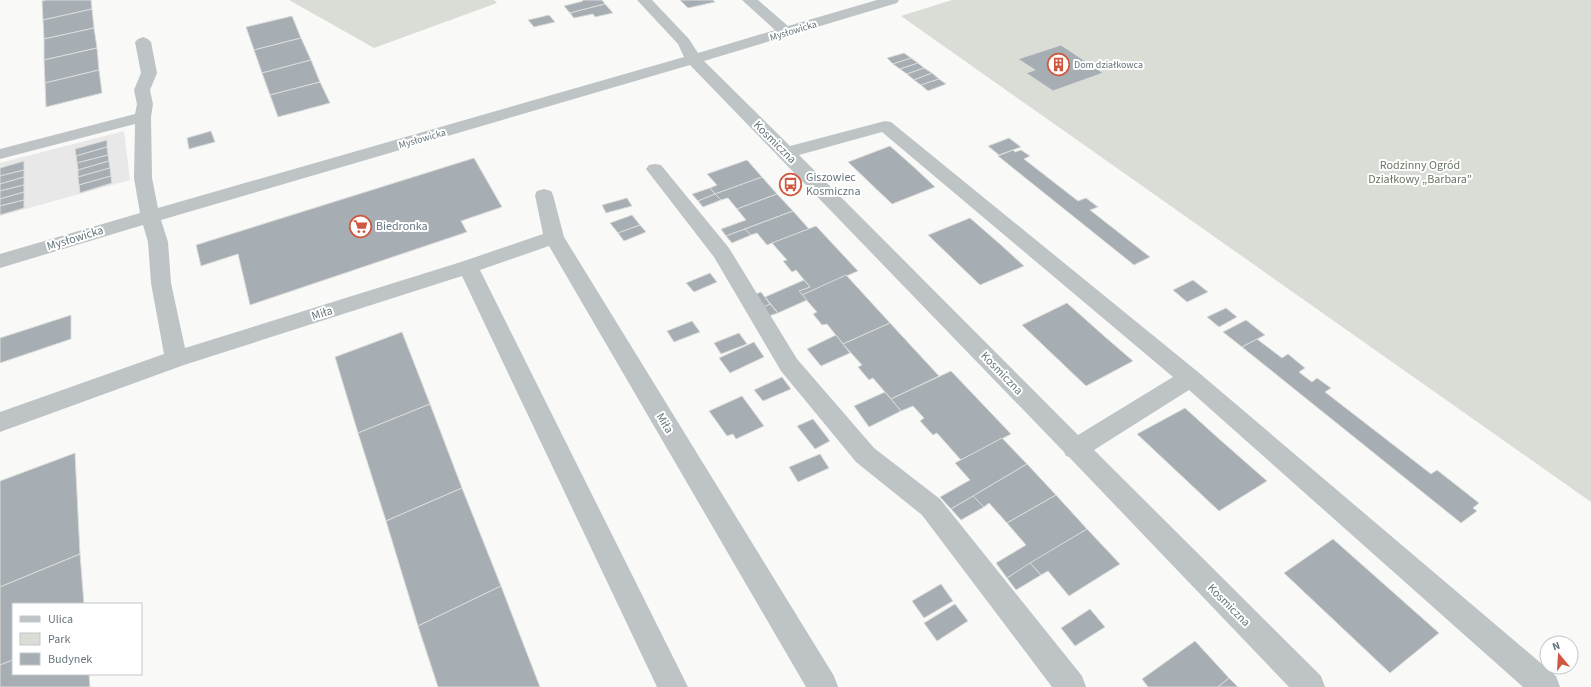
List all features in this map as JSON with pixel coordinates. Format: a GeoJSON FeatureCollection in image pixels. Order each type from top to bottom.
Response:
{"type":"FeatureCollection","features":[{"type":"Feature","properties":{"kind":"street"},"geometry":{"type":"LineString","coordinates":[[644,0],[684,42],[694,60]]}},
{"type":"Feature","properties":{"kind":"street"},"geometry":{"type":"LineString","coordinates":[[749,0],[786,32]]}},
{"type":"Feature","properties":{"kind":"street","name":"Mysłowicka"},"geometry":{"type":"LineString","coordinates":[[0,261],[150,216],[694,60],[892,0]]}},
{"type":"Feature","properties":{"kind":"street"},"geometry":{"type":"LineString","coordinates":[[143,42],[149,73],[142,90],[145,104],[143,117],[143,178],[150,216],[158,242],[161,282],[176,359]]}},
{"type":"Feature","properties":{"kind":"street","name":"Kosmiczna"},"geometry":{"type":"LineString","coordinates":[[694,60],[816,182],[1075,449],[1310,687]]}},
{"type":"Feature","properties":{"kind":"street"},"geometry":{"type":"LineString","coordinates":[[0,154],[143,117]]}},
{"type":"Feature","properties":{"kind":"street"},"geometry":{"type":"LineString","coordinates":[[786,153],[885,126],[1190,378],[1545,687]]}},
{"type":"Feature","properties":{"kind":"street"},"geometry":{"type":"LineString","coordinates":[[655,169],[722,253],[789,365],[866,455],[931,507],[1071,687]]}},
{"type":"Feature","properties":{"kind":"street"},"geometry":{"type":"LineString","coordinates":[[544,194],[554,237]]}},
{"type":"Feature","properties":{"kind":"street","name":"Miła"},"geometry":{"type":"LineString","coordinates":[[0,422],[176,359],[468,267],[554,237],[823,687]]}},
{"type":"Feature","properties":{"kind":"street"},"geometry":{"type":"LineString","coordinates":[[468,267],[673,687]]}},
{"type":"Feature","properties":{"kind":"street"},"geometry":{"type":"LineString","coordinates":[[1075,449],[1190,378]]}},
{"type":"Feature","properties":{"kind":"shaded area"},"geometry":{"type":"Polygon","coordinates":[[[124,131],[130,180],[0,216],[0,163],[124,131]]]}},
{"type":"Feature","properties":{"kind":"green space"},"geometry":{"type":"Polygon","coordinates":[[[289,0],[494,0],[497,3],[374,48],[289,0]]]}},
{"type":"Feature","properties":{"kind":"green space","name":"Rodzinny Ogród Działkowy „Barbara”"},"geometry":{"type":"Polygon","coordinates":[[[952,0],[1591,0],[1591,502],[901,16],[952,0]]]}},
{"type":"Feature","properties":{"kind":"building"},"geometry":{"type":"Polygon","coordinates":[[[91,0],[92,9],[43,20],[42,1],[91,0]]]}},
{"type":"Feature","properties":{"kind":"building"},"geometry":{"type":"Polygon","coordinates":[[[582,0],[602,0],[605,4],[570,13],[564,6],[583,1],[582,0]]]}},
{"type":"Feature","properties":{"kind":"building"},"geometry":{"type":"Polygon","coordinates":[[[680,0],[713,0],[715,2],[688,8],[680,0]]]}},
{"type":"Feature","properties":{"kind":"building"},"geometry":{"type":"Polygon","coordinates":[[[605,4],[613,13],[595,17],[593,14],[574,18],[570,13],[605,4]]]}},
{"type":"Feature","properties":{"kind":"building"},"geometry":{"type":"Polygon","coordinates":[[[92,9],[94,28],[44,39],[43,20],[92,9]]]}},
{"type":"Feature","properties":{"kind":"building"},"geometry":{"type":"Polygon","coordinates":[[[549,15],[555,22],[534,27],[528,20],[549,15]]]}},
{"type":"Feature","properties":{"kind":"building"},"geometry":{"type":"Polygon","coordinates":[[[292,16],[301,38],[254,50],[246,27],[292,16]]]}},
{"type":"Feature","properties":{"kind":"building"},"geometry":{"type":"Polygon","coordinates":[[[94,28],[97,48],[44,60],[44,39],[94,28]]]}},
{"type":"Feature","properties":{"kind":"building"},"geometry":{"type":"Polygon","coordinates":[[[301,38],[311,60],[262,73],[254,50],[301,38]]]}},
{"type":"Feature","properties":{"kind":"building","name":"Dom działkowca"},"geometry":{"type":"Polygon","coordinates":[[[1061,45],[1103,73],[1053,91],[1026,73],[1035,70],[1018,59],[1061,45]]]}},
{"type":"Feature","properties":{"kind":"building"},"geometry":{"type":"Polygon","coordinates":[[[97,48],[99,70],[45,83],[44,60],[97,48]]]}},
{"type":"Feature","properties":{"kind":"building"},"geometry":{"type":"Polygon","coordinates":[[[904,53],[911,58],[893,64],[887,58],[904,53]]]}},
{"type":"Feature","properties":{"kind":"building"},"geometry":{"type":"Polygon","coordinates":[[[911,58],[918,63],[900,69],[893,64],[911,58]]]}},
{"type":"Feature","properties":{"kind":"building"},"geometry":{"type":"Polygon","coordinates":[[[311,60],[320,82],[270,95],[262,73],[311,60]]]}},
{"type":"Feature","properties":{"kind":"building"},"geometry":{"type":"Polygon","coordinates":[[[918,63],[924,68],[907,74],[900,69],[918,63]]]}},
{"type":"Feature","properties":{"kind":"building"},"geometry":{"type":"Polygon","coordinates":[[[924,68],[932,73],[914,80],[907,74],[924,68]]]}},
{"type":"Feature","properties":{"kind":"building"},"geometry":{"type":"Polygon","coordinates":[[[99,70],[102,93],[46,107],[45,83],[99,70]]]}},
{"type":"Feature","properties":{"kind":"building"},"geometry":{"type":"Polygon","coordinates":[[[932,73],[939,79],[921,85],[914,80],[932,73]]]}},
{"type":"Feature","properties":{"kind":"building"},"geometry":{"type":"Polygon","coordinates":[[[939,79],[946,84],[928,91],[921,85],[939,79]]]}},
{"type":"Feature","properties":{"kind":"building"},"geometry":{"type":"Polygon","coordinates":[[[320,82],[330,103],[278,117],[270,95],[320,82]]]}},
{"type":"Feature","properties":{"kind":"building"},"geometry":{"type":"Polygon","coordinates":[[[211,131],[215,142],[189,149],[187,138],[211,131]]]}},
{"type":"Feature","properties":{"kind":"building"},"geometry":{"type":"Polygon","coordinates":[[[1009,138],[1021,147],[999,155],[988,146],[1009,138]]]}},
{"type":"Feature","properties":{"kind":"building"},"geometry":{"type":"Polygon","coordinates":[[[107,140],[107,147],[76,156],[75,149],[107,140]]]}},
{"type":"Feature","properties":{"kind":"building"},"geometry":{"type":"Polygon","coordinates":[[[890,146],[935,187],[892,204],[848,162],[890,146]]]}},
{"type":"Feature","properties":{"kind":"building"},"geometry":{"type":"Polygon","coordinates":[[[107,147],[108,155],[77,163],[76,156],[107,147]]]}},
{"type":"Feature","properties":{"kind":"building"},"geometry":{"type":"Polygon","coordinates":[[[1013,150],[1015,152],[1021,150],[1030,156],[1024,159],[1078,201],[1086,198],[1098,207],[1090,210],[1150,257],[1134,265],[998,156],[1013,150]]]}},
{"type":"Feature","properties":{"kind":"building"},"geometry":{"type":"Polygon","coordinates":[[[108,155],[109,161],[78,170],[77,163],[108,155]]]}},
{"type":"Feature","properties":{"kind":"building","name":"Biedronka"},"geometry":{"type":"Polygon","coordinates":[[[474,158],[502,207],[461,221],[467,232],[250,305],[238,254],[201,266],[196,245],[474,158]]]}},
{"type":"Feature","properties":{"kind":"building"},"geometry":{"type":"Polygon","coordinates":[[[747,160],[762,177],[715,194],[710,188],[717,185],[707,174],[747,160]]]}},
{"type":"Feature","properties":{"kind":"building"},"geometry":{"type":"Polygon","coordinates":[[[24,161],[24,170],[0,176],[0,168],[24,161]]]}},
{"type":"Feature","properties":{"kind":"building"},"geometry":{"type":"Polygon","coordinates":[[[109,161],[110,168],[78,177],[78,170],[109,161]]]}},
{"type":"Feature","properties":{"kind":"building"},"geometry":{"type":"Polygon","coordinates":[[[110,168],[111,176],[79,185],[78,177],[110,168]]]}},
{"type":"Feature","properties":{"kind":"building"},"geometry":{"type":"Polygon","coordinates":[[[24,170],[24,177],[0,184],[0,176],[24,170]]]}},
{"type":"Feature","properties":{"kind":"building"},"geometry":{"type":"Polygon","coordinates":[[[111,176],[112,183],[80,193],[79,185],[111,176]]]}},
{"type":"Feature","properties":{"kind":"building"},"geometry":{"type":"Polygon","coordinates":[[[24,177],[24,185],[0,191],[0,184],[24,177]]]}},
{"type":"Feature","properties":{"kind":"building"},"geometry":{"type":"Polygon","coordinates":[[[762,177],[777,194],[737,209],[728,198],[721,200],[715,194],[762,177]]]}},
{"type":"Feature","properties":{"kind":"building"},"geometry":{"type":"Polygon","coordinates":[[[24,185],[24,192],[0,199],[0,191],[24,185]]]}},
{"type":"Feature","properties":{"kind":"building"},"geometry":{"type":"Polygon","coordinates":[[[710,188],[715,194],[698,201],[692,194],[710,188]]]}},
{"type":"Feature","properties":{"kind":"building"},"geometry":{"type":"Polygon","coordinates":[[[24,192],[24,200],[0,206],[0,199],[24,192]]]}},
{"type":"Feature","properties":{"kind":"building"},"geometry":{"type":"Polygon","coordinates":[[[715,194],[721,200],[703,207],[698,201],[715,194]]]}},
{"type":"Feature","properties":{"kind":"building"},"geometry":{"type":"Polygon","coordinates":[[[777,194],[793,211],[726,236],[721,229],[746,220],[737,209],[777,194]]]}},
{"type":"Feature","properties":{"kind":"building"},"geometry":{"type":"Polygon","coordinates":[[[627,198],[632,206],[606,213],[602,205],[627,198]]]}},
{"type":"Feature","properties":{"kind":"building"},"geometry":{"type":"Polygon","coordinates":[[[24,200],[24,208],[0,215],[0,206],[24,200]]]}},
{"type":"Feature","properties":{"kind":"building"},"geometry":{"type":"Polygon","coordinates":[[[793,211],[809,229],[767,245],[757,233],[751,235],[745,229],[793,211]]]}},
{"type":"Feature","properties":{"kind":"building"},"geometry":{"type":"Polygon","coordinates":[[[632,215],[640,225],[618,233],[610,223],[632,215]]]}},
{"type":"Feature","properties":{"kind":"building"},"geometry":{"type":"Polygon","coordinates":[[[970,218],[1024,266],[980,285],[928,235],[970,218]]]}},
{"type":"Feature","properties":{"kind":"building"},"geometry":{"type":"Polygon","coordinates":[[[640,225],[646,232],[624,241],[618,233],[640,225]]]}},
{"type":"Feature","properties":{"kind":"building"},"geometry":{"type":"Polygon","coordinates":[[[816,226],[858,271],[802,295],[799,291],[810,287],[796,270],[792,272],[783,261],[787,260],[772,243],[816,226]]]}},
{"type":"Feature","properties":{"kind":"building"},"geometry":{"type":"Polygon","coordinates":[[[745,229],[751,235],[732,243],[726,236],[745,229]]]}},
{"type":"Feature","properties":{"kind":"building"},"geometry":{"type":"Polygon","coordinates":[[[710,273],[717,282],[694,292],[686,283],[710,273]]]}},
{"type":"Feature","properties":{"kind":"building"},"geometry":{"type":"Polygon","coordinates":[[[846,275],[890,323],[843,344],[827,324],[822,325],[813,314],[817,312],[802,295],[846,275]]]}},
{"type":"Feature","properties":{"kind":"building"},"geometry":{"type":"Polygon","coordinates":[[[804,280],[810,287],[799,291],[807,300],[778,313],[765,297],[804,280]]]}},
{"type":"Feature","properties":{"kind":"building"},"geometry":{"type":"Polygon","coordinates":[[[1193,280],[1208,292],[1187,302],[1173,290],[1193,280]]]}},
{"type":"Feature","properties":{"kind":"building"},"geometry":{"type":"Polygon","coordinates":[[[761,292],[770,304],[760,309],[750,296],[761,292]]]}},
{"type":"Feature","properties":{"kind":"building"},"geometry":{"type":"Polygon","coordinates":[[[1067,303],[1133,361],[1086,386],[1022,325],[1067,303]]]}},
{"type":"Feature","properties":{"kind":"building"},"geometry":{"type":"Polygon","coordinates":[[[770,304],[778,313],[766,317],[760,309],[770,304]]]}},
{"type":"Feature","properties":{"kind":"building"},"geometry":{"type":"Polygon","coordinates":[[[1226,308],[1237,317],[1219,327],[1207,317],[1226,308]]]}},
{"type":"Feature","properties":{"kind":"building"},"geometry":{"type":"Polygon","coordinates":[[[71,315],[71,339],[0,363],[0,338],[71,315]]]}},
{"type":"Feature","properties":{"kind":"building"},"geometry":{"type":"Polygon","coordinates":[[[1246,320],[1265,335],[1242,347],[1223,332],[1246,320]]]}},
{"type":"Feature","properties":{"kind":"building"},"geometry":{"type":"Polygon","coordinates":[[[692,321],[700,332],[674,342],[667,331],[692,321]]]}},
{"type":"Feature","properties":{"kind":"building"},"geometry":{"type":"Polygon","coordinates":[[[890,323],[939,376],[891,399],[873,378],[869,380],[858,367],[862,365],[843,344],[890,323]]]}},
{"type":"Feature","properties":{"kind":"building"},"geometry":{"type":"Polygon","coordinates":[[[402,332],[430,404],[358,433],[335,357],[402,332]]]}},
{"type":"Feature","properties":{"kind":"building"},"geometry":{"type":"Polygon","coordinates":[[[739,333],[747,344],[721,354],[714,343],[739,333]]]}},
{"type":"Feature","properties":{"kind":"building"},"geometry":{"type":"Polygon","coordinates":[[[836,335],[850,353],[821,366],[807,349],[836,335]]]}},
{"type":"Feature","properties":{"kind":"building"},"geometry":{"type":"Polygon","coordinates":[[[1257,339],[1282,358],[1288,354],[1305,368],[1299,372],[1312,382],[1317,378],[1331,388],[1325,392],[1431,474],[1437,470],[1479,503],[1473,508],[1477,511],[1461,523],[1242,347],[1257,339]]]}},
{"type":"Feature","properties":{"kind":"building"},"geometry":{"type":"Polygon","coordinates":[[[754,342],[764,357],[730,373],[719,358],[754,342]]]}},
{"type":"Feature","properties":{"kind":"building"},"geometry":{"type":"Polygon","coordinates":[[[951,371],[1011,434],[961,460],[937,433],[933,435],[920,421],[924,418],[913,406],[901,411],[891,399],[951,371]]]}},
{"type":"Feature","properties":{"kind":"building"},"geometry":{"type":"Polygon","coordinates":[[[782,377],[791,389],[763,401],[754,390],[782,377]]]}},
{"type":"Feature","properties":{"kind":"building"},"geometry":{"type":"Polygon","coordinates":[[[885,392],[901,411],[869,427],[854,406],[885,392]]]}},
{"type":"Feature","properties":{"kind":"building"},"geometry":{"type":"Polygon","coordinates":[[[742,396],[764,426],[736,439],[733,434],[727,436],[709,411],[742,396]]]}},
{"type":"Feature","properties":{"kind":"building"},"geometry":{"type":"Polygon","coordinates":[[[430,404],[462,488],[386,521],[358,433],[430,404]]]}},
{"type":"Feature","properties":{"kind":"building"},"geometry":{"type":"Polygon","coordinates":[[[1185,408],[1267,481],[1219,511],[1137,434],[1185,408]]]}},
{"type":"Feature","properties":{"kind":"building"},"geometry":{"type":"Polygon","coordinates":[[[813,419],[830,441],[815,449],[797,426],[813,419]]]}},
{"type":"Feature","properties":{"kind":"building"},"geometry":{"type":"Polygon","coordinates":[[[1002,438],[1027,464],[951,509],[940,497],[970,480],[955,463],[1002,438]]]}},
{"type":"Feature","properties":{"kind":"building"},"geometry":{"type":"Polygon","coordinates":[[[75,453],[80,554],[0,587],[0,481],[75,453]]]}},
{"type":"Feature","properties":{"kind":"building"},"geometry":{"type":"Polygon","coordinates":[[[820,454],[829,468],[798,482],[789,467],[820,454]]]}},
{"type":"Feature","properties":{"kind":"building"},"geometry":{"type":"Polygon","coordinates":[[[1027,464],[1056,495],[1007,523],[989,503],[984,507],[973,496],[1027,464]]]}},
{"type":"Feature","properties":{"kind":"building"},"geometry":{"type":"Polygon","coordinates":[[[462,488],[501,586],[418,626],[386,521],[462,488]]]}},
{"type":"Feature","properties":{"kind":"building"},"geometry":{"type":"Polygon","coordinates":[[[1056,495],[1087,529],[1007,578],[996,563],[1026,545],[1007,523],[1056,495]]]}},
{"type":"Feature","properties":{"kind":"building"},"geometry":{"type":"Polygon","coordinates":[[[973,496],[984,507],[961,520],[951,509],[973,496]]]}},
{"type":"Feature","properties":{"kind":"building"},"geometry":{"type":"Polygon","coordinates":[[[1087,529],[1120,564],[1069,596],[1048,571],[1041,575],[1030,563],[1087,529]]]}},
{"type":"Feature","properties":{"kind":"building"},"geometry":{"type":"Polygon","coordinates":[[[1333,539],[1439,633],[1390,673],[1284,573],[1333,539]]]}},
{"type":"Feature","properties":{"kind":"building"},"geometry":{"type":"Polygon","coordinates":[[[80,554],[84,603],[12,603],[12,660],[0,665],[0,587],[80,554]]]}},
{"type":"Feature","properties":{"kind":"building"},"geometry":{"type":"Polygon","coordinates":[[[1030,563],[1041,575],[1016,590],[1007,578],[1030,563]]]}},
{"type":"Feature","properties":{"kind":"building"},"geometry":{"type":"Polygon","coordinates":[[[941,584],[953,601],[924,618],[912,601],[941,584]]]}},
{"type":"Feature","properties":{"kind":"building"},"geometry":{"type":"Polygon","coordinates":[[[501,586],[540,687],[438,687],[418,626],[501,586]]]}},
{"type":"Feature","properties":{"kind":"building"},"geometry":{"type":"Polygon","coordinates":[[[955,604],[968,621],[937,641],[924,623],[955,604]]]}},
{"type":"Feature","properties":{"kind":"building"},"geometry":{"type":"Polygon","coordinates":[[[1090,609],[1105,627],[1075,646],[1061,628],[1090,609]]]}},
{"type":"Feature","properties":{"kind":"building"},"geometry":{"type":"Polygon","coordinates":[[[1195,641],[1229,678],[1218,687],[1148,687],[1142,679],[1195,641]]]}},
{"type":"Feature","properties":{"kind":"building"},"geometry":{"type":"Polygon","coordinates":[[[12,660],[12,675],[89,675],[90,687],[0,687],[0,665],[12,660]]]}},
{"type":"Feature","properties":{"kind":"building"},"geometry":{"type":"Polygon","coordinates":[[[1229,678],[1238,687],[1218,687],[1229,678]]]}},
{"type":"Feature","properties":{"kind":"place","name":"Dom działkowca"},"geometry":{"type":"Point","coordinates":[1059,64]}},
{"type":"Feature","properties":{"kind":"place","name":"Giszowiec Kosmiczna"},"geometry":{"type":"Point","coordinates":[790,184]}},
{"type":"Feature","properties":{"kind":"place","name":"Biedronka"},"geometry":{"type":"Point","coordinates":[360,226]}}]}
